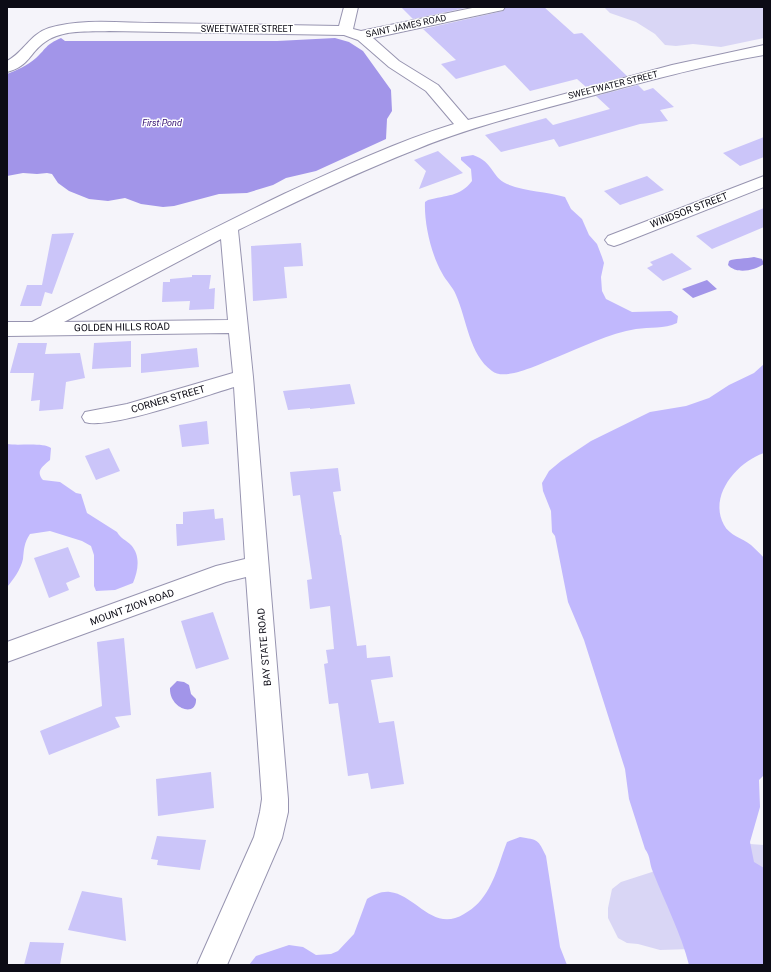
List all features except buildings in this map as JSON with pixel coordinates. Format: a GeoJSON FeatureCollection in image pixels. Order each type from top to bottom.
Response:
{"type":"FeatureCollection","features":[{"type":"Feature","properties":{"kind":"street"},"geometry":{"type":"LineString","coordinates":[[345,31],[351,7]]}},
{"type":"Feature","properties":{"kind":"street","name":"SAINT JAMES ROAD"},"geometry":{"type":"LineString","coordinates":[[360,36],[498,7]]}},
{"type":"Feature","properties":{"kind":"street","name":"SWEETWATER STREET"},"geometry":{"type":"LineString","coordinates":[[7,67],[23,59],[43,37],[57,31],[70,29],[109,27],[345,31],[360,36],[394,64],[432,88],[464,126]]}},
{"type":"Feature","properties":{"kind":"street","name":"SWEETWATER STREET"},"geometry":{"type":"LineString","coordinates":[[36,328],[332,178],[409,146],[464,126],[643,77],[764,50]]}},
{"type":"Feature","properties":{"kind":"street","name":"WINDSOR STREET"},"geometry":{"type":"LineString","coordinates":[[614,240],[764,181]]}},
{"type":"Feature","properties":{"kind":"street","name":"BAY STATE ROAD"},"geometry":{"type":"LineString","coordinates":[[212,965],[263,851],[270,831],[274,812],[275,786],[258,565],[229,229]]}},
{"type":"Feature","properties":{"kind":"street","name":"GOLDEN HILLS ROAD"},"geometry":{"type":"LineString","coordinates":[[7,329],[237,322]]}},
{"type":"Feature","properties":{"kind":"street","name":"CORNER STREET"},"geometry":{"type":"LineString","coordinates":[[92,417],[128,411],[242,377]]}},
{"type":"Feature","properties":{"kind":"street","name":"MOUNT ZION ROAD"},"geometry":{"type":"LineString","coordinates":[[7,652],[224,573],[258,565]]}},
{"type":"Feature","properties":{"kind":"shaded area"},"geometry":{"type":"Polygon","coordinates":[[[604,7],[764,7],[764,38],[721,47],[693,44],[676,46],[665,45],[655,34],[636,22],[610,13],[604,7]]]}},
{"type":"Feature","properties":{"kind":"shaded area"},"geometry":{"type":"Polygon","coordinates":[[[473,155],[489,165],[498,178],[507,184],[521,189],[565,197],[571,209],[582,219],[589,235],[597,244],[604,263],[601,277],[602,291],[606,299],[632,312],[671,311],[678,316],[677,323],[657,328],[636,329],[616,334],[514,373],[498,374],[492,371],[484,364],[473,346],[456,295],[438,265],[429,238],[425,210],[425,202],[428,200],[458,193],[472,181],[471,169],[461,160],[461,157],[473,155]]]}},
{"type":"Feature","properties":{"kind":"shaded area"},"geometry":{"type":"Polygon","coordinates":[[[764,364],[764,453],[754,457],[735,472],[723,492],[720,503],[720,514],[724,525],[732,534],[751,545],[764,558],[764,775],[759,780],[760,807],[750,842],[754,862],[764,868],[764,965],[689,965],[682,941],[645,849],[629,799],[625,769],[584,640],[568,602],[555,536],[552,532],[551,511],[543,491],[542,483],[549,471],[591,441],[650,412],[686,406],[709,398],[729,385],[754,373],[764,364]]]}},
{"type":"Feature","properties":{"kind":"shaded area"},"geometry":{"type":"Polygon","coordinates":[[[7,444],[42,445],[51,448],[50,460],[41,469],[41,477],[43,480],[60,482],[76,493],[81,494],[87,513],[117,532],[131,545],[136,554],[138,564],[133,583],[115,590],[96,591],[94,586],[94,555],[91,546],[82,541],[50,531],[30,534],[25,543],[23,559],[20,567],[7,587],[7,444]]]}},
{"type":"Feature","properties":{"kind":"shaded area"},"geometry":{"type":"Polygon","coordinates":[[[520,837],[537,841],[546,856],[560,947],[567,965],[249,965],[256,956],[289,945],[303,947],[316,955],[331,954],[338,951],[354,934],[367,899],[381,893],[390,892],[399,895],[408,899],[434,916],[443,919],[453,919],[464,914],[475,906],[487,892],[492,883],[507,842],[520,837]]]}},
{"type":"Feature","properties":{"kind":"shaded area"},"geometry":{"type":"Polygon","coordinates":[[[750,844],[764,845],[764,888],[691,949],[660,950],[638,944],[627,943],[618,938],[608,918],[608,908],[612,889],[621,882],[652,872],[664,865],[750,844]]]}},
{"type":"Feature","properties":{"kind":"water","name":"First Pond"},"geometry":{"type":"Polygon","coordinates":[[[61,38],[65,41],[277,41],[335,38],[349,42],[363,51],[391,90],[392,111],[387,119],[386,139],[316,171],[286,178],[273,185],[247,193],[219,194],[174,206],[163,207],[141,204],[125,198],[108,201],[89,199],[69,191],[58,183],[52,174],[47,173],[23,173],[7,176],[7,74],[29,63],[49,45],[61,38]]]}},
{"type":"Feature","properties":{"kind":"water"},"geometry":{"type":"Polygon","coordinates":[[[754,257],[762,259],[764,264],[751,270],[741,271],[728,265],[729,261],[731,260],[754,257]]]}},
{"type":"Feature","properties":{"kind":"water"},"geometry":{"type":"Polygon","coordinates":[[[707,280],[717,289],[693,298],[682,289],[707,280]]]}},
{"type":"Feature","properties":{"kind":"water"},"geometry":{"type":"Polygon","coordinates":[[[177,681],[184,682],[189,685],[191,694],[196,699],[195,705],[192,708],[183,708],[178,706],[174,701],[170,688],[177,681]]]}}]}
